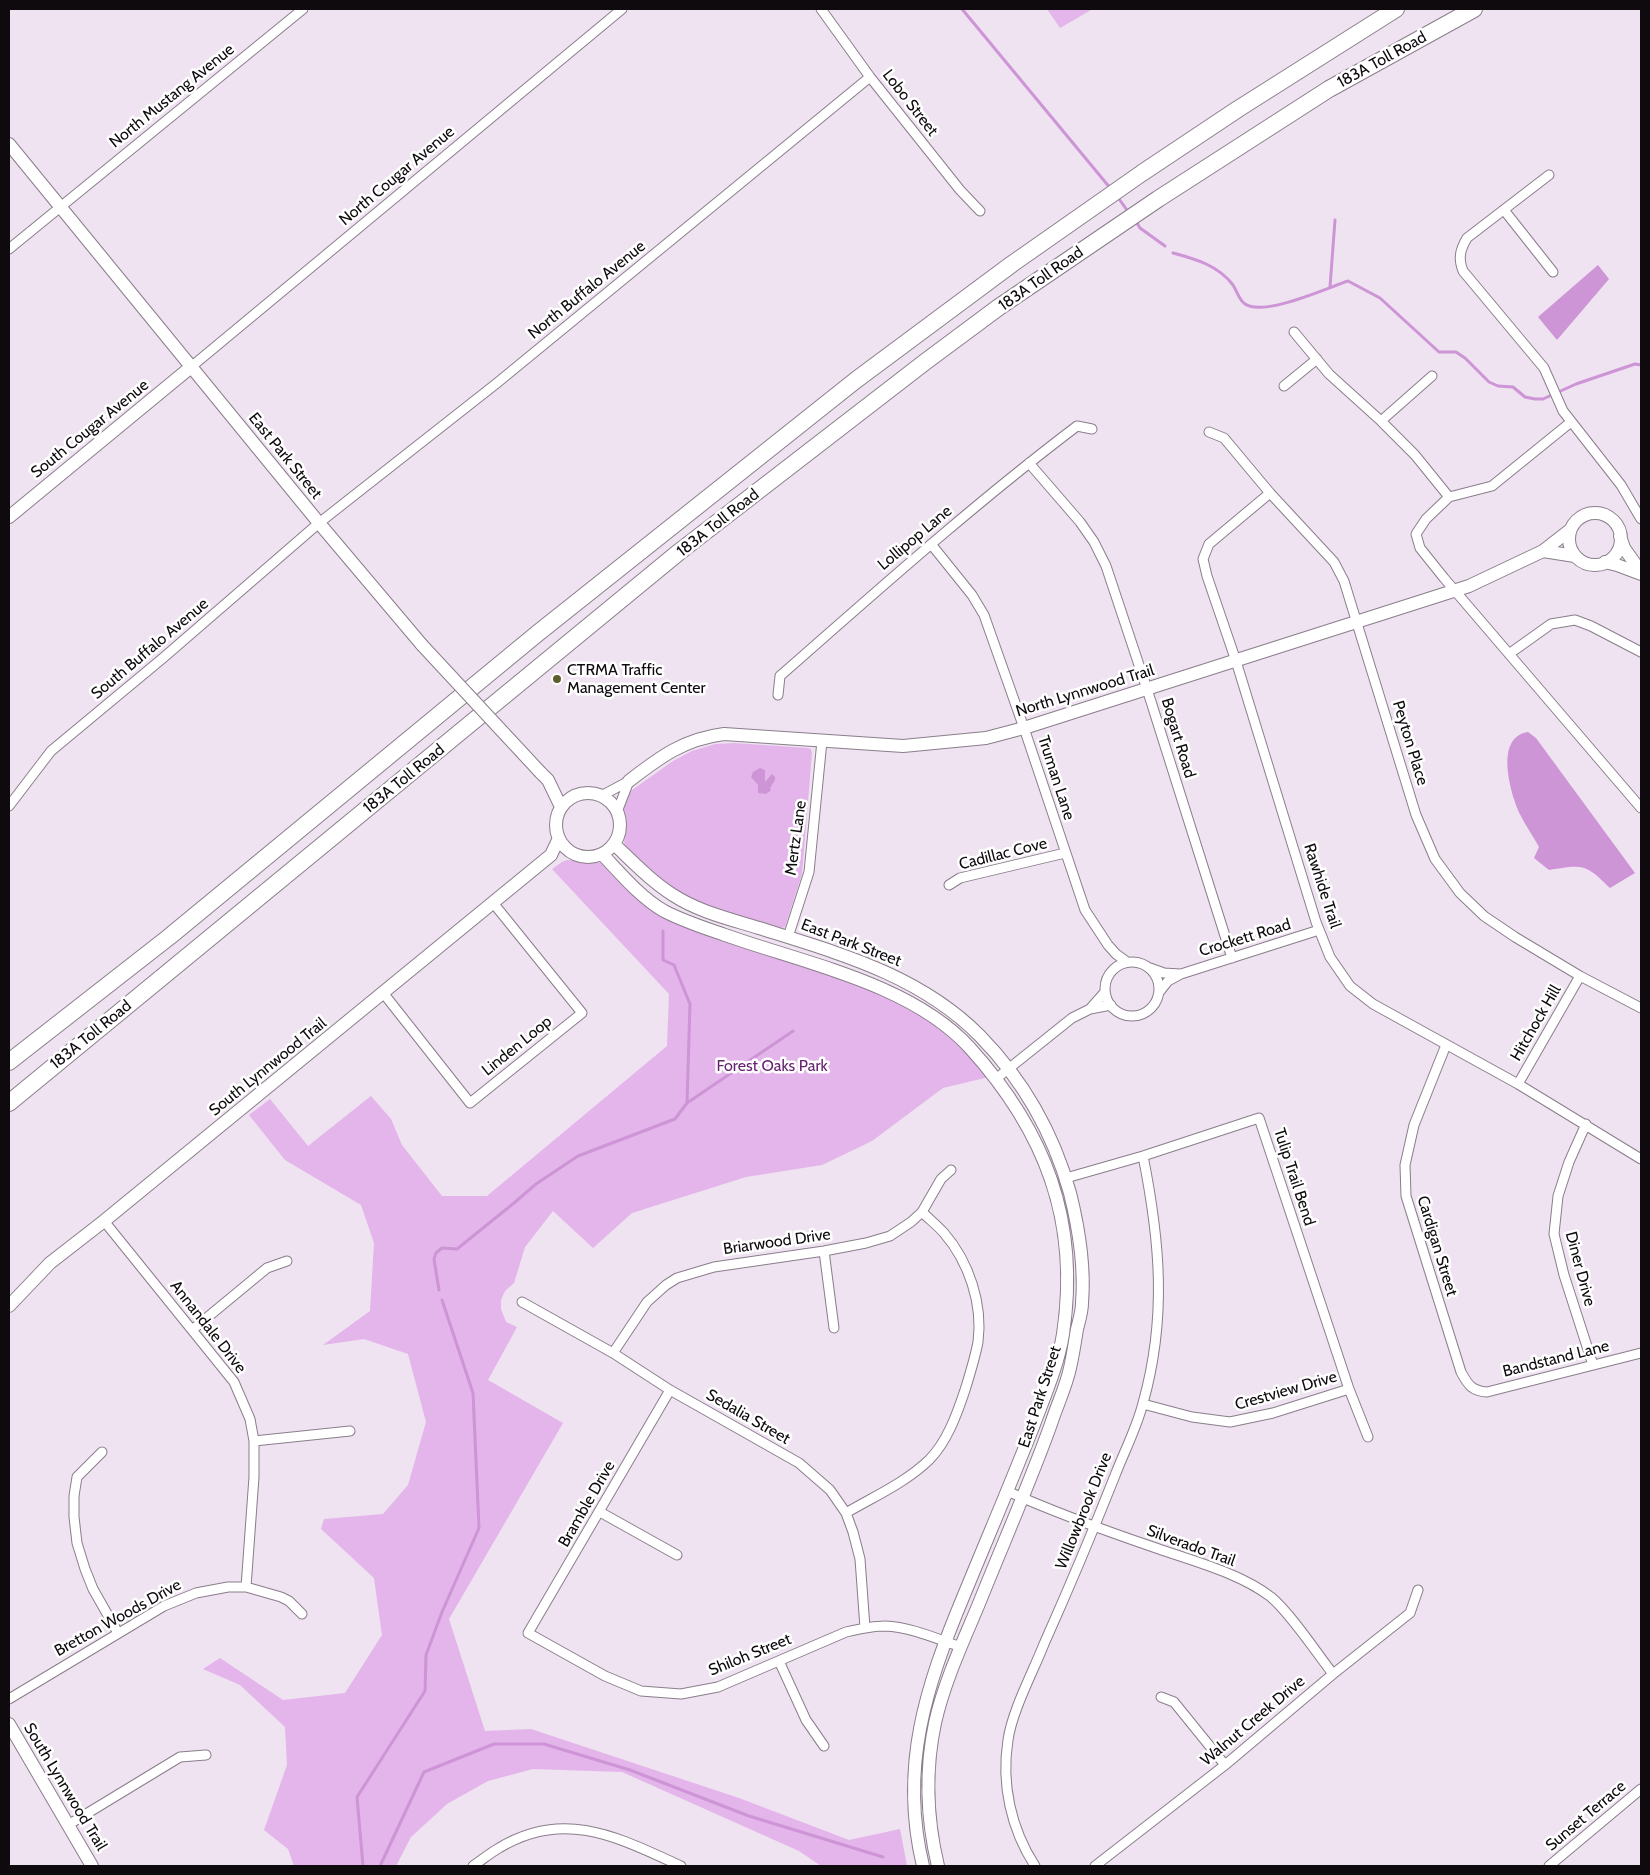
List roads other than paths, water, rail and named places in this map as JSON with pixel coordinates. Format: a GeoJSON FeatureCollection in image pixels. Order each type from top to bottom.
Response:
{"type":"FeatureCollection","features":[{"type":"Feature","properties":{"kind":"highway","name":"183A Toll Road"},"geometry":{"type":"LineString","coordinates":[[9,1062],[169,937],[651,542],[796,427],[909,341],[1012,264],[1142,173],[1238,109],[1396,9]]}},
{"type":"Feature","properties":{"kind":"highway","name":"183A Toll Road"},"geometry":{"type":"LineString","coordinates":[[9,1103],[679,552],[925,362],[999,307],[1158,199],[1329,90],[1474,9]]}},
{"type":"Feature","properties":{"kind":"street","name":"North Mustang Avenue"},"geometry":{"type":"LineString","coordinates":[[9,249],[303,9]]}},
{"type":"Feature","properties":{"kind":"street","name":"North Cougar Avenue"},"geometry":{"type":"LineString","coordinates":[[191,367],[622,9]]}},
{"type":"Feature","properties":{"kind":"street","name":"Lobo Street"},"geometry":{"type":"LineString","coordinates":[[821,9],[870,77],[960,190],[980,211]]}},
{"type":"Feature","properties":{"kind":"street","name":"North Buffalo Avenue"},"geometry":{"type":"LineString","coordinates":[[320,524],[497,383],[870,77]]}},
{"type":"Feature","properties":{"kind":"street","name":"East Park Street"},"geometry":{"type":"LineString","coordinates":[[9,144],[320,524],[422,645],[544,776],[561,807]]}},
{"type":"Feature","properties":{"kind":"street"},"geometry":{"type":"LineString","coordinates":[[1548,175],[1467,238],[1462,246],[1459,260],[1463,271],[1544,368],[1559,404],[1571,422],[1622,485],[1641,519]]}},
{"type":"Feature","properties":{"kind":"street"},"geometry":{"type":"LineString","coordinates":[[1504,210],[1553,272]]}},
{"type":"Feature","properties":{"kind":"street"},"geometry":{"type":"LineString","coordinates":[[1294,332],[1330,374],[1415,455],[1449,496]]}},
{"type":"Feature","properties":{"kind":"street"},"geometry":{"type":"LineString","coordinates":[[1284,386],[1317,359]]}},
{"type":"Feature","properties":{"kind":"street","name":"South Cougar Avenue"},"geometry":{"type":"LineString","coordinates":[[9,517],[191,367]]}},
{"type":"Feature","properties":{"kind":"street"},"geometry":{"type":"LineString","coordinates":[[1381,421],[1432,376]]}},
{"type":"Feature","properties":{"kind":"street"},"geometry":{"type":"LineString","coordinates":[[1571,422],[1492,486],[1449,496],[1426,519],[1416,534],[1420,548],[1455,591],[1641,808]]}},
{"type":"Feature","properties":{"kind":"street","name":"Lollipop Lane"},"geometry":{"type":"LineString","coordinates":[[778,695],[780,676],[931,544],[1028,462],[1077,426],[1092,429]]}},
{"type":"Feature","properties":{"kind":"street","name":"Peyton Place"},"geometry":{"type":"LineString","coordinates":[[1209,432],[1224,438],[1270,493],[1334,562],[1344,581],[1358,622],[1416,815],[1435,859],[1460,893],[1484,916],[1515,937],[1580,976],[1641,1008]]}},
{"type":"Feature","properties":{"kind":"street","name":"Bogart Road"},"geometry":{"type":"LineString","coordinates":[[1028,462],[1080,522],[1094,542],[1106,566],[1232,958]]}},
{"type":"Feature","properties":{"kind":"street","name":"Rawhide Trail"},"geometry":{"type":"LineString","coordinates":[[1270,493],[1209,544],[1203,559],[1319,930],[1330,957],[1350,986],[1373,1004],[1518,1084],[1641,1159]]}},
{"type":"Feature","properties":{"kind":"street"},"geometry":{"type":"LineString","coordinates":[[1590,514],[1607,516],[1618,528],[1624,548],[1641,573],[1605,562],[1589,564],[1575,556],[1570,548],[1569,539],[1570,530],[1574,522],[1590,514]]}},
{"type":"Feature","properties":{"kind":"street","name":"South Buffalo Avenue"},"geometry":{"type":"LineString","coordinates":[[9,806],[51,751],[320,524]]}},
{"type":"Feature","properties":{"kind":"street","name":"North Lynnwood Trail"},"geometry":{"type":"LineString","coordinates":[[602,796],[629,781],[656,760],[680,746],[704,737],[724,734],[903,746],[978,739],[1024,728],[1455,591],[1543,551],[1570,530]]}},
{"type":"Feature","properties":{"kind":"street"},"geometry":{"type":"LineString","coordinates":[[1605,562],[1617,552],[1620,536]]}},
{"type":"Feature","properties":{"kind":"street","name":"Truman Lane"},"geometry":{"type":"LineString","coordinates":[[931,544],[972,595],[984,615],[1085,910],[1108,945],[1127,962]]}},
{"type":"Feature","properties":{"kind":"street"},"geometry":{"type":"LineString","coordinates":[[1543,551],[1575,556]]}},
{"type":"Feature","properties":{"kind":"street"},"geometry":{"type":"LineString","coordinates":[[1509,654],[1551,624],[1575,620],[1591,626],[1641,652]]}},
{"type":"Feature","properties":{"kind":"street","name":"Mertz Lane"},"geometry":{"type":"LineString","coordinates":[[788,937],[809,872],[822,741]]}},
{"type":"Feature","properties":{"kind":"street","name":"East Park Street"},"geometry":{"type":"LineString","coordinates":[[544,776],[576,795]]}},
{"type":"Feature","properties":{"kind":"street"},"geometry":{"type":"LineString","coordinates":[[617,812],[629,781]]}},
{"type":"Feature","properties":{"kind":"street"},"geometry":{"type":"LineString","coordinates":[[585,793],[602,796],[611,803],[617,812],[620,828],[614,844],[602,854],[586,857],[570,852],[559,838],[556,822],[561,807],[576,795],[585,793]]}},
{"type":"Feature","properties":{"kind":"street","name":"South Lynnwood Trail"},"geometry":{"type":"LineString","coordinates":[[9,1306],[50,1263],[552,856],[559,838]]}},
{"type":"Feature","properties":{"kind":"street","name":"East Park Street"},"geometry":{"type":"LineString","coordinates":[[614,844],[645,873],[674,896],[704,911],[831,950],[876,967],[912,985],[950,1010],[978,1034],[1009,1068],[1045,1124],[1066,1178],[1073,1204],[1081,1253],[1082,1305],[1070,1371],[940,1705],[930,1757],[929,1797],[931,1831],[938,1866]]}},
{"type":"Feature","properties":{"kind":"street","name":"South Lynnwood Trail"},"geometry":{"type":"LineString","coordinates":[[552,856],[565,855],[570,852]]}},
{"type":"Feature","properties":{"kind":"street","name":"Cadillac Cove"},"geometry":{"type":"LineString","coordinates":[[949,885],[960,878],[1065,853]]}},
{"type":"Feature","properties":{"kind":"street","name":"East Park Street"},"geometry":{"type":"LineString","coordinates":[[602,854],[634,887],[663,910],[698,926],[732,938],[863,980],[932,1016],[966,1044],[997,1078],[1028,1125],[1047,1164],[1059,1206],[1066,1251],[1067,1295],[1063,1337],[1052,1376],[1008,1490],[944,1642],[922,1715],[915,1749],[913,1784],[915,1823],[923,1866]]}},
{"type":"Feature","properties":{"kind":"street","name":"Linden Loop"},"geometry":{"type":"LineString","coordinates":[[384,994],[470,1103],[582,1013],[494,904]]}},
{"type":"Feature","properties":{"kind":"street","name":"Crockett Road"},"geometry":{"type":"LineString","coordinates":[[1160,990],[1168,981],[1181,974],[1319,930]]}},
{"type":"Feature","properties":{"kind":"street","name":"Truman Lane"},"geometry":{"type":"LineString","coordinates":[[1108,945],[1113,970]]}},
{"type":"Feature","properties":{"kind":"street"},"geometry":{"type":"LineString","coordinates":[[1090,1009],[1105,992],[1108,976],[1113,970],[1127,962],[1143,964],[1150,968],[1158,981],[1160,990],[1152,1008],[1136,1016],[1126,1016],[1118,1012],[1111,1005],[1105,992]]}},
{"type":"Feature","properties":{"kind":"street","name":"Crockett Road"},"geometry":{"type":"LineString","coordinates":[[1150,968],[1164,973],[1181,974]]}},
{"type":"Feature","properties":{"kind":"street","name":"Hitchock Hill"},"geometry":{"type":"LineString","coordinates":[[1518,1084],[1580,976]]}},
{"type":"Feature","properties":{"kind":"street"},"geometry":{"type":"LineString","coordinates":[[997,1078],[1072,1018],[1090,1009],[1111,1005]]}},
{"type":"Feature","properties":{"kind":"street","name":"Cardigan Street"},"geometry":{"type":"LineString","coordinates":[[1446,1045],[1414,1125],[1405,1165],[1406,1196],[1462,1372],[1468,1386],[1477,1392]]}},
{"type":"Feature","properties":{"kind":"street","name":"Tulip Trail Bend"},"geometry":{"type":"LineString","coordinates":[[1066,1178],[1143,1156],[1258,1118],[1349,1388],[1368,1437]]}},
{"type":"Feature","properties":{"kind":"street","name":"Diner Drive"},"geometry":{"type":"LineString","coordinates":[[1586,1124],[1569,1162],[1558,1196],[1554,1234],[1564,1275],[1594,1365]]}},
{"type":"Feature","properties":{"kind":"street","name":"Willowbrook Drive"},"geometry":{"type":"LineString","coordinates":[[1035,1866],[1027,1853],[1011,1814],[1006,1780],[1008,1739],[1020,1702],[1094,1527],[1143,1404],[1155,1350],[1159,1302],[1158,1252],[1153,1204],[1143,1156]]}},
{"type":"Feature","properties":{"kind":"street","name":"Briarwood Drive"},"geometry":{"type":"LineString","coordinates":[[613,1353],[648,1302],[666,1285],[677,1278],[714,1267],[824,1252],[866,1244],[890,1236],[902,1229],[922,1212],[941,1179],[951,1170]]}},
{"type":"Feature","properties":{"kind":"street"},"geometry":{"type":"LineString","coordinates":[[846,1513],[902,1480],[930,1459],[941,1444],[958,1411],[974,1358],[978,1341],[978,1308],[974,1289],[955,1249],[944,1233],[922,1212]]}},
{"type":"Feature","properties":{"kind":"street","name":"Annandale Drive"},"geometry":{"type":"LineString","coordinates":[[104,1221],[234,1382],[250,1419],[254,1441],[254,1477],[246,1587]]}},
{"type":"Feature","properties":{"kind":"street"},"geometry":{"type":"LineString","coordinates":[[824,1252],[834,1328]]}},
{"type":"Feature","properties":{"kind":"street"},"geometry":{"type":"LineString","coordinates":[[192,1330],[267,1268],[287,1261]]}},
{"type":"Feature","properties":{"kind":"street","name":"Sedalia Street"},"geometry":{"type":"LineString","coordinates":[[522,1302],[613,1353],[670,1390],[799,1463],[830,1490],[846,1513],[860,1559],[865,1628]]}},
{"type":"Feature","properties":{"kind":"street","name":"Bandstand Lane"},"geometry":{"type":"LineString","coordinates":[[1477,1392],[1487,1392],[1641,1353]]}},
{"type":"Feature","properties":{"kind":"street","name":"Crestview Drive"},"geometry":{"type":"LineString","coordinates":[[1143,1404],[1192,1417],[1230,1422],[1273,1413],[1349,1388]]}},
{"type":"Feature","properties":{"kind":"street","name":"Bramble Drive"},"geometry":{"type":"LineString","coordinates":[[528,1632],[670,1390]]}},
{"type":"Feature","properties":{"kind":"street"},"geometry":{"type":"LineString","coordinates":[[254,1441],[350,1431]]}},
{"type":"Feature","properties":{"kind":"street"},"geometry":{"type":"LineString","coordinates":[[102,1452],[77,1477],[74,1496],[74,1517],[77,1542],[85,1569],[93,1589],[118,1633]]}},
{"type":"Feature","properties":{"kind":"street","name":"Silverado Trail"},"geometry":{"type":"LineString","coordinates":[[1008,1490],[1094,1527],[1243,1580],[1271,1597],[1333,1674]]}},
{"type":"Feature","properties":{"kind":"street"},"geometry":{"type":"LineString","coordinates":[[600,1512],[677,1555]]}},
{"type":"Feature","properties":{"kind":"street","name":"Bretton Woods Drive"},"geometry":{"type":"LineString","coordinates":[[9,1699],[118,1633],[179,1599],[211,1590],[228,1587],[246,1587],[281,1597],[289,1601],[302,1614]]}},
{"type":"Feature","properties":{"kind":"street","name":"Walnut Creek Drive"},"geometry":{"type":"LineString","coordinates":[[1095,1866],[1225,1765],[1333,1674],[1410,1613],[1418,1590]]}},
{"type":"Feature","properties":{"kind":"street","name":"Shiloh Street"},"geometry":{"type":"LineString","coordinates":[[528,1632],[605,1676],[641,1691],[681,1694],[718,1687],[846,1632],[865,1628],[885,1626],[906,1629],[961,1647]]}},
{"type":"Feature","properties":{"kind":"street"},"geometry":{"type":"LineString","coordinates":[[779,1661],[806,1720],[824,1746]]}},
{"type":"Feature","properties":{"kind":"street"},"geometry":{"type":"LineString","coordinates":[[1162,1697],[1174,1702],[1225,1765]]}},
{"type":"Feature","properties":{"kind":"street","name":"South Lynnwood Trail"},"geometry":{"type":"LineString","coordinates":[[9,1724],[92,1866]]}},
{"type":"Feature","properties":{"kind":"street"},"geometry":{"type":"LineString","coordinates":[[68,1825],[180,1757],[206,1755]]}},
{"type":"Feature","properties":{"kind":"street","name":"Sunset Terrace"},"geometry":{"type":"LineString","coordinates":[[1549,1866],[1641,1789]]}},
{"type":"Feature","properties":{"kind":"street"},"geometry":{"type":"LineString","coordinates":[[474,1866],[499,1848],[532,1833],[566,1828],[600,1832],[682,1866]]}},
{"type":"Feature","properties":{"kind":"waterway"},"geometry":{"type":"LineString","coordinates":[[962,9],[1111,189]]}},
{"type":"Feature","properties":{"kind":"waterway"},"geometry":{"type":"LineString","coordinates":[[1117,196],[1129,213]]}},
{"type":"Feature","properties":{"kind":"waterway"},"geometry":{"type":"LineString","coordinates":[[1135,220],[1140,228],[1165,246]]}},
{"type":"Feature","properties":{"kind":"waterway"},"geometry":{"type":"LineString","coordinates":[[1330,287],[1335,220]]}},
{"type":"Feature","properties":{"kind":"waterway"},"geometry":{"type":"LineString","coordinates":[[1173,253],[1198,260],[1220,272],[1233,285],[1243,302],[1254,307],[1266,307],[1296,300],[1348,281],[1380,298],[1439,352],[1456,352],[1465,358],[1489,382],[1498,386],[1513,387],[1525,397],[1543,399],[1576,384],[1635,364],[1641,365]]}},
{"type":"Feature","properties":{"kind":"waterway"},"geometry":{"type":"LineString","coordinates":[[663,931],[663,960],[674,965],[690,1004],[687,1103]]}},
{"type":"Feature","properties":{"kind":"waterway"},"geometry":{"type":"LineString","coordinates":[[439,1290],[434,1259],[436,1253],[442,1248],[457,1249],[536,1184],[578,1156],[675,1119],[687,1103],[793,1031]]}},
{"type":"Feature","properties":{"kind":"waterway"},"geometry":{"type":"LineString","coordinates":[[363,1866],[357,1797],[425,1691],[426,1655],[442,1612],[479,1528],[473,1393],[442,1300]]}},
{"type":"Feature","properties":{"kind":"waterway"},"geometry":{"type":"LineString","coordinates":[[380,1866],[424,1772],[494,1744],[544,1744],[630,1770],[749,1816],[883,1857]]}},
{"type":"Feature","properties":{"kind":"place","name":"CTRMA Traffic Management Center"},"geometry":{"type":"Point","coordinates":[557,679]}},
{"type":"Feature","properties":{"kind":"park label","name":"Forest Oaks Park"},"geometry":{"type":"Point","coordinates":[772,1066]}}]}
